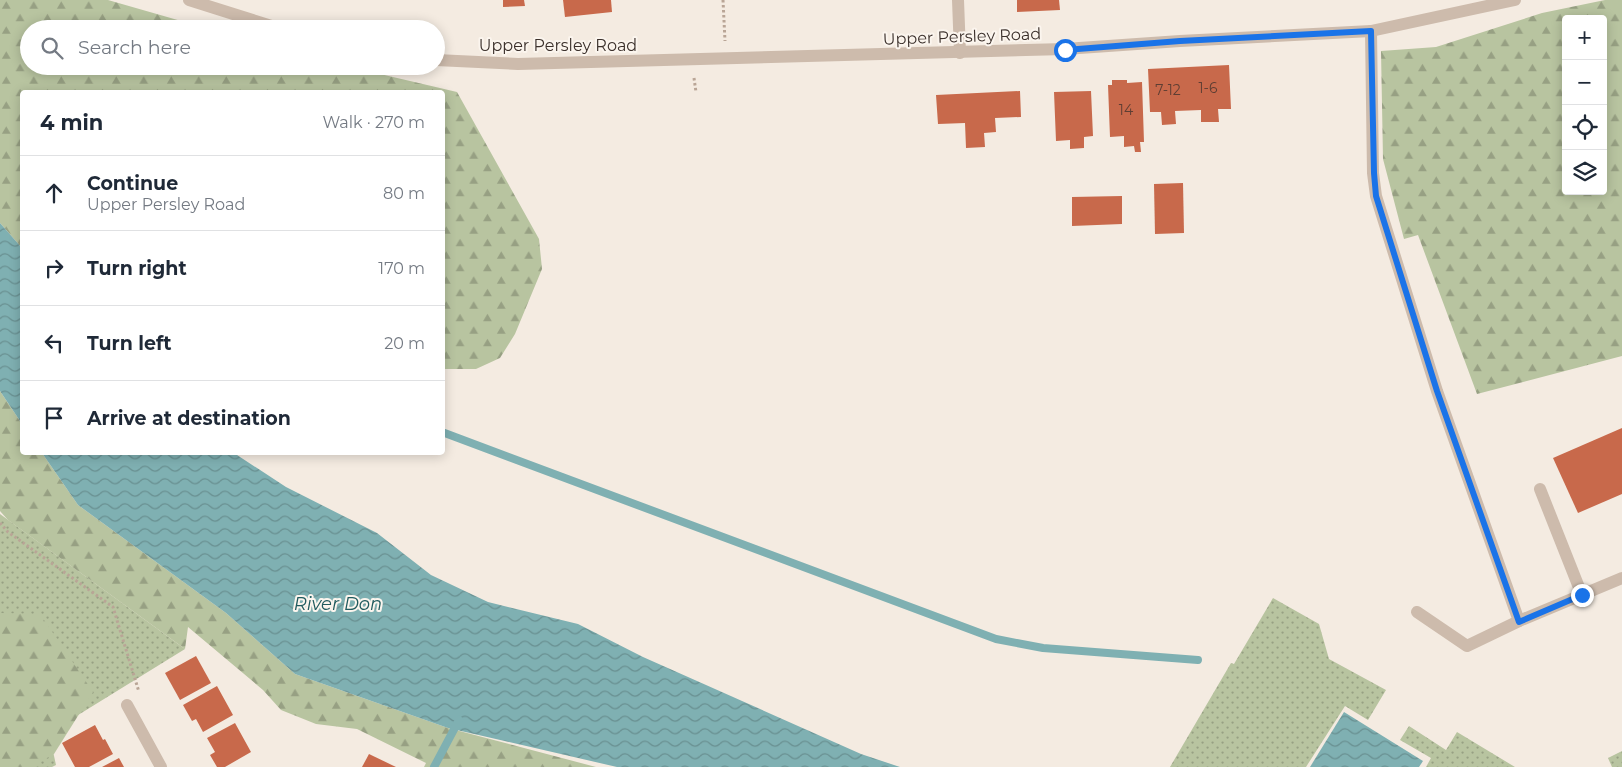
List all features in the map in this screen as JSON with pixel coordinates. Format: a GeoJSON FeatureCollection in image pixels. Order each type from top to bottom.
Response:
{"type":"FeatureCollection","features":[{"type":"Feature","properties":{"kind":"street"},"geometry":{"type":"LineString","coordinates":[[189,0],[252,20]]}},
{"type":"Feature","properties":{"kind":"street"},"geometry":{"type":"LineString","coordinates":[[958,0],[960,52]]}},
{"type":"Feature","properties":{"kind":"street","name":"Upper Persley Road"},"geometry":{"type":"LineString","coordinates":[[445,60],[518,64],[1065,50],[1180,41],[1371,31],[1515,0]]}},
{"type":"Feature","properties":{"kind":"street"},"geometry":{"type":"LineString","coordinates":[[1371,31],[1376,196],[1437,391],[1519,622]]}},
{"type":"Feature","properties":{"kind":"street"},"geometry":{"type":"LineString","coordinates":[[1540,489],[1582,595]]}},
{"type":"Feature","properties":{"kind":"street"},"geometry":{"type":"LineString","coordinates":[[1417,612],[1467,646],[1622,578]]}},
{"type":"Feature","properties":{"kind":"street"},"geometry":{"type":"LineString","coordinates":[[127,705],[161,767]]}},
{"type":"Feature","properties":{"kind":"path"},"geometry":{"type":"LineString","coordinates":[[723,0],[726,59]]}},
{"type":"Feature","properties":{"kind":"path"},"geometry":{"type":"LineString","coordinates":[[0,524],[8,532],[113,607],[142,700],[127,705]]}},
{"type":"Feature","properties":{"kind":"green space"},"geometry":{"type":"Polygon","coordinates":[[[0,0],[108,0],[178,20],[20,20],[20,75],[384,75],[457,92],[539,239],[542,269],[515,334],[500,358],[476,369],[445,369],[445,90],[20,90],[20,246],[0,223],[0,0]]]}},
{"type":"Feature","properties":{"kind":"green space"},"geometry":{"type":"Polygon","coordinates":[[[1605,0],[1622,0],[1622,356],[1477,394],[1418,235],[1404,239],[1383,159],[1381,51],[1436,47],[1542,13],[1605,0]]]}},
{"type":"Feature","properties":{"kind":"green space"},"geometry":{"type":"Polygon","coordinates":[[[0,391],[20,421],[20,455],[43,455],[78,505],[226,613],[295,674],[448,728],[596,767],[424,767],[426,763],[357,729],[316,724],[281,710],[263,690],[188,627],[185,649],[8,520],[0,511],[0,391]]]}},
{"type":"Feature","properties":{"kind":"green space"},"geometry":{"type":"Polygon","coordinates":[[[0,514],[185,649],[49,733],[56,765],[52,767],[0,767],[0,514]]]}},
{"type":"Feature","properties":{"kind":"green space"},"geometry":{"type":"Polygon","coordinates":[[[1273,598],[1319,624],[1329,659],[1386,690],[1368,720],[1345,706],[1306,767],[1170,767],[1231,663],[1234,664],[1273,598]]]}},
{"type":"Feature","properties":{"kind":"green space"},"geometry":{"type":"Polygon","coordinates":[[[0,613],[40,614],[93,692],[54,754],[31,767],[0,767],[0,613]]]}},
{"type":"Feature","properties":{"kind":"green space"},"geometry":{"type":"Polygon","coordinates":[[[1409,726],[1446,750],[1457,732],[1515,767],[1426,767],[1431,758],[1400,740],[1409,726]]]}},
{"type":"Feature","properties":{"kind":"green space"},"geometry":{"type":"Polygon","coordinates":[[[1622,751],[1622,767],[1612,767],[1608,758],[1622,751]]]}},
{"type":"Feature","properties":{"kind":"water"},"geometry":{"type":"Polygon","coordinates":[[[0,223],[20,246],[20,421],[0,391],[0,223]]]}},
{"type":"Feature","properties":{"kind":"water","name":"River Don"},"geometry":{"type":"Polygon","coordinates":[[[43,455],[237,455],[286,487],[377,533],[431,575],[488,602],[578,624],[643,657],[861,754],[900,767],[617,767],[448,728],[295,674],[226,613],[78,505],[43,455]]]}},
{"type":"Feature","properties":{"kind":"water"},"geometry":{"type":"Polygon","coordinates":[[[1344,712],[1423,761],[1419,767],[1310,767],[1344,712]]]}},
{"type":"Feature","properties":{"kind":"building"},"geometry":{"type":"Polygon","coordinates":[[[503,0],[524,0],[525,6],[503,7],[503,0]]]}},
{"type":"Feature","properties":{"kind":"building"},"geometry":{"type":"Polygon","coordinates":[[[563,0],[611,0],[612,12],[565,17],[563,0]]]}},
{"type":"Feature","properties":{"kind":"building"},"geometry":{"type":"Polygon","coordinates":[[[1017,0],[1059,0],[1060,10],[1017,12],[1017,0]]]}},
{"type":"Feature","properties":{"kind":"building"},"geometry":{"type":"Polygon","coordinates":[[[1229,65],[1231,109],[1218,109],[1219,122],[1201,122],[1201,110],[1175,111],[1176,124],[1162,125],[1161,112],[1150,112],[1148,69],[1229,65]]]}},
{"type":"Feature","properties":{"kind":"building"},"geometry":{"type":"Polygon","coordinates":[[[1112,80],[1127,80],[1127,83],[1142,82],[1144,142],[1140,142],[1141,152],[1135,152],[1134,146],[1124,147],[1124,136],[1110,137],[1108,85],[1112,85],[1112,80]]]}},
{"type":"Feature","properties":{"kind":"building"},"geometry":{"type":"Polygon","coordinates":[[[1020,91],[1021,117],[995,118],[996,132],[984,133],[985,147],[966,148],[965,123],[938,124],[936,95],[1020,91]]]}},
{"type":"Feature","properties":{"kind":"building"},"geometry":{"type":"Polygon","coordinates":[[[1091,91],[1093,136],[1084,137],[1084,148],[1070,149],[1070,140],[1056,141],[1054,92],[1091,91]]]}},
{"type":"Feature","properties":{"kind":"building"},"geometry":{"type":"Polygon","coordinates":[[[1183,183],[1184,233],[1155,234],[1154,184],[1183,183]]]}},
{"type":"Feature","properties":{"kind":"building"},"geometry":{"type":"Polygon","coordinates":[[[1122,196],[1122,224],[1072,226],[1072,197],[1122,196]]]}},
{"type":"Feature","properties":{"kind":"building"},"geometry":{"type":"Polygon","coordinates":[[[1622,428],[1622,494],[1578,513],[1553,458],[1622,428]]]}},
{"type":"Feature","properties":{"kind":"building"},"geometry":{"type":"Polygon","coordinates":[[[196,656],[211,683],[180,700],[165,673],[196,656]]]}},
{"type":"Feature","properties":{"kind":"building"},"geometry":{"type":"Polygon","coordinates":[[[217,686],[233,715],[203,732],[196,719],[192,721],[183,705],[217,686]]]}},
{"type":"Feature","properties":{"kind":"building"},"geometry":{"type":"Polygon","coordinates":[[[235,723],[251,752],[225,767],[217,767],[210,755],[215,752],[207,738],[235,723]]]}},
{"type":"Feature","properties":{"kind":"building"},"geometry":{"type":"Polygon","coordinates":[[[95,725],[113,754],[89,767],[75,767],[62,743],[95,725]]]}},
{"type":"Feature","properties":{"kind":"building"},"geometry":{"type":"Polygon","coordinates":[[[369,754],[396,767],[362,767],[369,754]]]}},
{"type":"Feature","properties":{"kind":"building"},"geometry":{"type":"Polygon","coordinates":[[[119,758],[124,767],[102,767],[119,758]]]}},
{"type":"Feature","properties":{"kind":"waterway"},"geometry":{"type":"LineString","coordinates":[[445,433],[996,639],[1043,648],[1198,660]]}},
{"type":"Feature","properties":{"kind":"waterway"},"geometry":{"type":"LineString","coordinates":[[434,767],[459,720]]}},
{"type":"Feature","properties":{"kind":"route"},"geometry":{"type":"LineString","coordinates":[[1065,50],[1180,41],[1371,31],[1376,196],[1437,391],[1519,622],[1582,595]]}}]}
